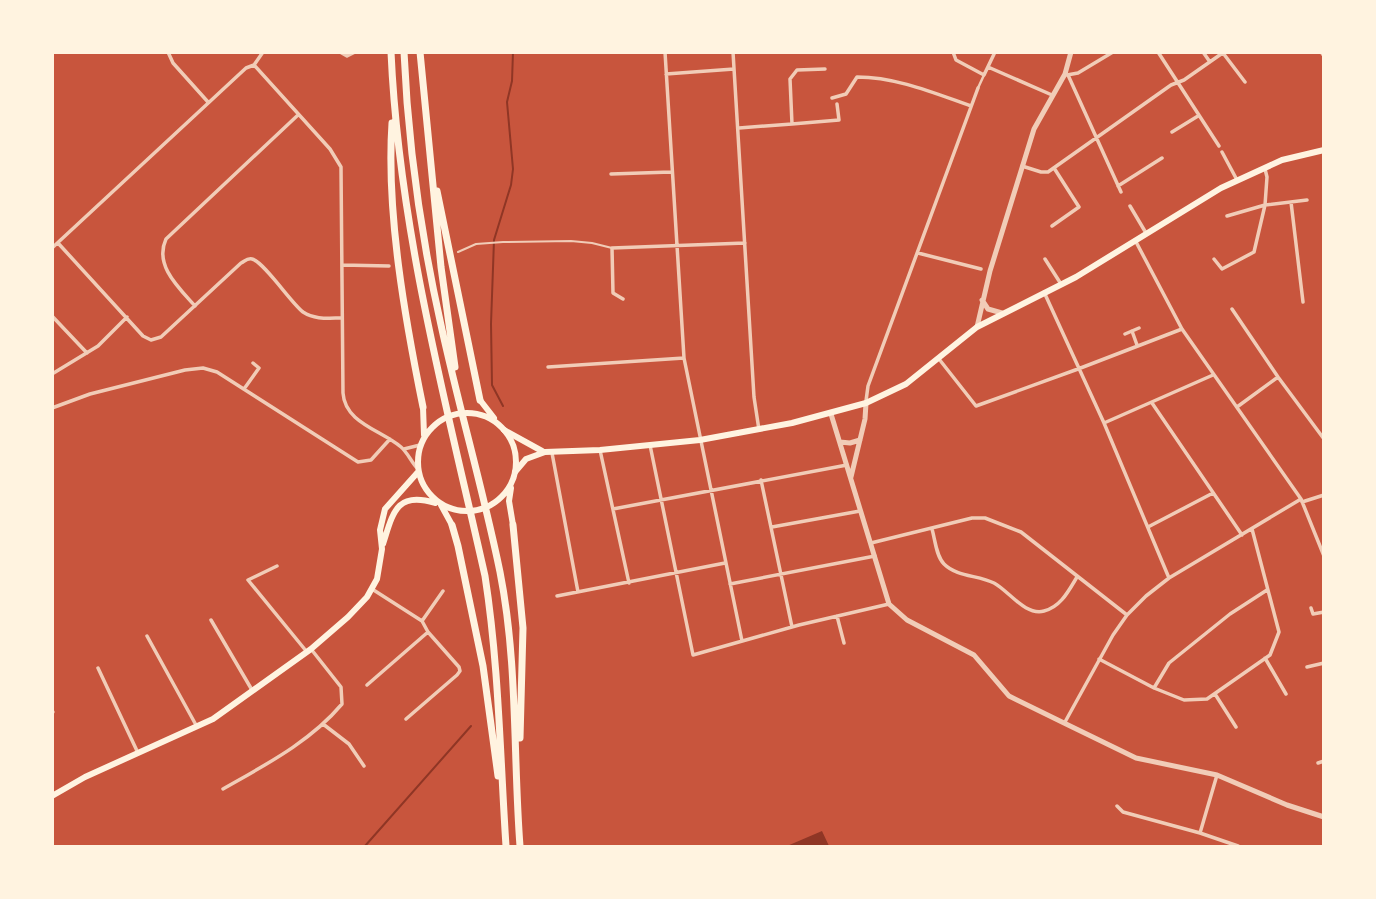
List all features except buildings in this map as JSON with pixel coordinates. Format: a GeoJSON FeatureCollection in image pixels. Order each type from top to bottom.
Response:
{"type":"FeatureCollection","features":[{"type":"Feature","properties":{"kind":"highway"},"geometry":{"type":"LineString","coordinates":[[391,52],[411,242],[485,576],[496,663],[504,825]]}},
{"type":"Feature","properties":{"kind":"highway"},"geometry":{"type":"LineString","coordinates":[[404,52],[409,126],[421,218],[438,312],[489,523],[507,620],[520,846]]}},
{"type":"Feature","properties":{"kind":"highway"},"geometry":{"type":"LineString","coordinates":[[420,52],[441,267],[459,399]]}},
{"type":"Feature","properties":{"kind":"highway"},"geometry":{"type":"LineString","coordinates":[[394,97],[391,152],[397,240],[406,312],[423,407]]}},
{"type":"Feature","properties":{"kind":"highway"},"geometry":{"type":"LineString","coordinates":[[431,167],[475,383],[481,400]]}},
{"type":"Feature","properties":{"kind":"highway"},"geometry":{"type":"LineString","coordinates":[[452,525],[488,692],[506,846]]}},
{"type":"Feature","properties":{"kind":"highway"},"geometry":{"type":"LineString","coordinates":[[513,525],[523,645],[517,806]]}},
{"type":"Feature","properties":{"kind":"main road"},"geometry":{"type":"LineString","coordinates":[[515,472],[526,458],[548,452],[700,440],[831,414],[866,403],[906,384],[977,327],[1061,284],[1237,180],[1264,167],[1324,150]]}},
{"type":"Feature","properties":{"kind":"main road"},"geometry":{"type":"LineString","coordinates":[[481,400],[515,450],[515,472],[509,501],[513,525]]}},
{"type":"Feature","properties":{"kind":"main road"},"geometry":{"type":"LineString","coordinates":[[423,407],[424,437]]}},
{"type":"Feature","properties":{"kind":"main road"},"geometry":{"type":"LineString","coordinates":[[452,525],[441,504],[424,488],[418,471],[420,445],[436,423],[459,414],[477,414],[538,450],[548,452]]}},
{"type":"Feature","properties":{"kind":"main road"},"geometry":{"type":"LineString","coordinates":[[382,549],[380,530],[385,509],[418,471]]}},
{"type":"Feature","properties":{"kind":"main road"},"geometry":{"type":"LineString","coordinates":[[52,796],[81,779],[197,727],[253,692],[309,651],[356,610],[372,589],[391,518],[400,505],[419,499],[461,512],[479,510],[496,502],[512,483]]}},
{"type":"Feature","properties":{"kind":"street"},"geometry":{"type":"LineString","coordinates":[[167,52],[186,79],[209,103]]}},
{"type":"Feature","properties":{"kind":"street"},"geometry":{"type":"LineString","coordinates":[[52,248],[246,68],[254,65],[262,52]]}},
{"type":"Feature","properties":{"kind":"street"},"geometry":{"type":"LineString","coordinates":[[340,52],[347,56],[355,52]]}},
{"type":"Feature","properties":{"kind":"street"},"geometry":{"type":"LineString","coordinates":[[664,52],[684,358],[742,641]]}},
{"type":"Feature","properties":{"kind":"street"},"geometry":{"type":"LineString","coordinates":[[733,52],[754,397],[759,430]]}},
{"type":"Feature","properties":{"kind":"street"},"geometry":{"type":"LineString","coordinates":[[953,52],[956,60],[984,75]]}},
{"type":"Feature","properties":{"kind":"street"},"geometry":{"type":"LineString","coordinates":[[851,477],[868,386],[971,106],[995,52]]}},
{"type":"Feature","properties":{"kind":"street"},"geometry":{"type":"LineString","coordinates":[[977,327],[990,271],[1034,129],[1066,75],[1071,52]]}},
{"type":"Feature","properties":{"kind":"street"},"geometry":{"type":"LineString","coordinates":[[1066,75],[1078,73],[1114,52]]}},
{"type":"Feature","properties":{"kind":"street"},"geometry":{"type":"LineString","coordinates":[[1158,52],[1219,146]]}},
{"type":"Feature","properties":{"kind":"street"},"geometry":{"type":"LineString","coordinates":[[1203,52],[1210,62]]}},
{"type":"Feature","properties":{"kind":"street"},"geometry":{"type":"LineString","coordinates":[[1022,166],[1045,173],[1054,168],[1223,53],[1245,82]]}},
{"type":"Feature","properties":{"kind":"street"},"geometry":{"type":"LineString","coordinates":[[254,65],[330,149],[341,167],[342,393],[345,405],[354,418],[404,449],[418,471]]}},
{"type":"Feature","properties":{"kind":"street"},"geometry":{"type":"LineString","coordinates":[[988,67],[1052,95]]}},
{"type":"Feature","properties":{"kind":"street"},"geometry":{"type":"LineString","coordinates":[[666,74],[734,69]]}},
{"type":"Feature","properties":{"kind":"street"},"geometry":{"type":"LineString","coordinates":[[792,124],[790,79],[797,70],[825,69]]}},
{"type":"Feature","properties":{"kind":"street"},"geometry":{"type":"LineString","coordinates":[[1066,75],[1121,192]]}},
{"type":"Feature","properties":{"kind":"street"},"geometry":{"type":"LineString","coordinates":[[832,98],[846,94],[857,77],[875,77],[888,82],[904,83],[971,106]]}},
{"type":"Feature","properties":{"kind":"street"},"geometry":{"type":"LineString","coordinates":[[739,128],[839,120],[838,104]]}},
{"type":"Feature","properties":{"kind":"street"},"geometry":{"type":"LineString","coordinates":[[195,306],[175,283],[165,265],[162,251],[166,239],[298,115]]}},
{"type":"Feature","properties":{"kind":"street"},"geometry":{"type":"LineString","coordinates":[[1172,132],[1198,116]]}},
{"type":"Feature","properties":{"kind":"street"},"geometry":{"type":"LineString","coordinates":[[1222,152],[1237,180]]}},
{"type":"Feature","properties":{"kind":"street"},"geometry":{"type":"LineString","coordinates":[[1151,158],[1154,163]]}},
{"type":"Feature","properties":{"kind":"street"},"geometry":{"type":"LineString","coordinates":[[1118,186],[1162,158]]}},
{"type":"Feature","properties":{"kind":"street"},"geometry":{"type":"LineString","coordinates":[[1214,259],[1219,267],[1225,268],[1254,252],[1265,205],[1267,177],[1264,167]]}},
{"type":"Feature","properties":{"kind":"street"},"geometry":{"type":"LineString","coordinates":[[1052,226],[1079,207],[1054,168]]}},
{"type":"Feature","properties":{"kind":"street"},"geometry":{"type":"LineString","coordinates":[[611,174],[671,172]]}},
{"type":"Feature","properties":{"kind":"street"},"geometry":{"type":"LineString","coordinates":[[1227,216],[1265,205],[1307,200]]}},
{"type":"Feature","properties":{"kind":"street"},"geometry":{"type":"LineString","coordinates":[[1291,202],[1303,302]]}},
{"type":"Feature","properties":{"kind":"street"},"geometry":{"type":"LineString","coordinates":[[1130,206],[1146,233]]}},
{"type":"Feature","properties":{"kind":"street"},"geometry":{"type":"LineString","coordinates":[[1135,240],[1182,329],[1301,500],[1324,556]]}},
{"type":"Feature","properties":{"kind":"street"},"geometry":{"type":"LineString","coordinates":[[58,243],[146,338],[156,339],[241,263],[251,259],[263,268],[304,313],[320,318],[342,318]]}},
{"type":"Feature","properties":{"kind":"street"},"geometry":{"type":"LineString","coordinates":[[624,299],[613,293],[611,248],[746,243]]}},
{"type":"Feature","properties":{"kind":"street"},"geometry":{"type":"LineString","coordinates":[[918,253],[990,271]]}},
{"type":"Feature","properties":{"kind":"street"},"geometry":{"type":"LineString","coordinates":[[1045,259],[1061,284]]}},
{"type":"Feature","properties":{"kind":"street"},"geometry":{"type":"LineString","coordinates":[[342,265],[388,266]]}},
{"type":"Feature","properties":{"kind":"street"},"geometry":{"type":"LineString","coordinates":[[1044,292],[1104,423],[1169,578]]}},
{"type":"Feature","properties":{"kind":"street"},"geometry":{"type":"LineString","coordinates":[[982,300],[988,310],[1002,313]]}},
{"type":"Feature","properties":{"kind":"street"},"geometry":{"type":"LineString","coordinates":[[1233,309],[1278,377],[1324,439]]}},
{"type":"Feature","properties":{"kind":"street"},"geometry":{"type":"LineString","coordinates":[[52,316],[87,353]]}},
{"type":"Feature","properties":{"kind":"street"},"geometry":{"type":"LineString","coordinates":[[52,374],[98,346],[127,317]]}},
{"type":"Feature","properties":{"kind":"street"},"geometry":{"type":"LineString","coordinates":[[1125,334],[1139,328]]}},
{"type":"Feature","properties":{"kind":"street"},"geometry":{"type":"LineString","coordinates":[[939,359],[976,406],[1182,329]]}},
{"type":"Feature","properties":{"kind":"street"},"geometry":{"type":"LineString","coordinates":[[1132,331],[1137,346]]}},
{"type":"Feature","properties":{"kind":"street"},"geometry":{"type":"LineString","coordinates":[[548,367],[684,358]]}},
{"type":"Feature","properties":{"kind":"street"},"geometry":{"type":"LineString","coordinates":[[244,389],[258,368],[253,363]]}},
{"type":"Feature","properties":{"kind":"street"},"geometry":{"type":"LineString","coordinates":[[52,408],[90,394],[196,368],[210,369],[358,462],[371,460],[390,439]]}},
{"type":"Feature","properties":{"kind":"street"},"geometry":{"type":"LineString","coordinates":[[1104,423],[1213,375]]}},
{"type":"Feature","properties":{"kind":"street"},"geometry":{"type":"LineString","coordinates":[[1236,407],[1278,377]]}},
{"type":"Feature","properties":{"kind":"street"},"geometry":{"type":"LineString","coordinates":[[1152,403],[1242,534]]}},
{"type":"Feature","properties":{"kind":"street"},"geometry":{"type":"LineString","coordinates":[[831,414],[889,604],[907,620],[974,655],[1009,696],[1136,758],[1217,775],[1287,805],[1324,817]]}},
{"type":"Feature","properties":{"kind":"street"},"geometry":{"type":"LineString","coordinates":[[840,442],[860,440]]}},
{"type":"Feature","properties":{"kind":"street"},"geometry":{"type":"LineString","coordinates":[[404,449],[420,445]]}},
{"type":"Feature","properties":{"kind":"street"},"geometry":{"type":"LineString","coordinates":[[650,445],[693,655],[792,627],[889,604]]}},
{"type":"Feature","properties":{"kind":"street"},"geometry":{"type":"LineString","coordinates":[[600,450],[629,583]]}},
{"type":"Feature","properties":{"kind":"street"},"geometry":{"type":"LineString","coordinates":[[548,452],[578,592]]}},
{"type":"Feature","properties":{"kind":"street"},"geometry":{"type":"LineString","coordinates":[[613,509],[847,465]]}},
{"type":"Feature","properties":{"kind":"street"},"geometry":{"type":"LineString","coordinates":[[761,480],[792,627]]}},
{"type":"Feature","properties":{"kind":"street"},"geometry":{"type":"LineString","coordinates":[[1148,527],[1213,493]]}},
{"type":"Feature","properties":{"kind":"street"},"geometry":{"type":"LineString","coordinates":[[1064,723],[1127,615],[1146,596],[1169,578],[1301,500],[1324,495]]}},
{"type":"Feature","properties":{"kind":"street"},"geometry":{"type":"LineString","coordinates":[[772,527],[861,511]]}},
{"type":"Feature","properties":{"kind":"street"},"geometry":{"type":"LineString","coordinates":[[871,543],[985,518],[1021,532],[1127,615]]}},
{"type":"Feature","properties":{"kind":"street"},"geometry":{"type":"LineString","coordinates":[[1099,659],[1154,688],[1184,700],[1207,699],[1270,654],[1279,632],[1252,528]]}},
{"type":"Feature","properties":{"kind":"street"},"geometry":{"type":"LineString","coordinates":[[932,529],[940,560],[946,566],[956,572],[995,583],[1027,608],[1037,612],[1061,602],[1078,576]]}},
{"type":"Feature","properties":{"kind":"street"},"geometry":{"type":"LineString","coordinates":[[730,584],[875,556]]}},
{"type":"Feature","properties":{"kind":"street"},"geometry":{"type":"LineString","coordinates":[[557,596],[725,563]]}},
{"type":"Feature","properties":{"kind":"street"},"geometry":{"type":"LineString","coordinates":[[223,789],[280,757],[342,704],[342,693],[248,580],[277,566]]}},
{"type":"Feature","properties":{"kind":"street"},"geometry":{"type":"LineString","coordinates":[[372,589],[422,621],[460,671],[405,719]]}},
{"type":"Feature","properties":{"kind":"street"},"geometry":{"type":"LineString","coordinates":[[1154,688],[1169,663],[1230,614],[1267,590]]}},
{"type":"Feature","properties":{"kind":"street"},"geometry":{"type":"LineString","coordinates":[[422,621],[443,591]]}},
{"type":"Feature","properties":{"kind":"street"},"geometry":{"type":"LineString","coordinates":[[1311,608],[1312,614],[1324,612]]}},
{"type":"Feature","properties":{"kind":"street"},"geometry":{"type":"LineString","coordinates":[[837,616],[844,643]]}},
{"type":"Feature","properties":{"kind":"street"},"geometry":{"type":"LineString","coordinates":[[211,621],[253,692]]}},
{"type":"Feature","properties":{"kind":"street"},"geometry":{"type":"LineString","coordinates":[[367,685],[428,632]]}},
{"type":"Feature","properties":{"kind":"street"},"geometry":{"type":"LineString","coordinates":[[147,636],[197,727]]}},
{"type":"Feature","properties":{"kind":"street"},"geometry":{"type":"LineString","coordinates":[[1265,658],[1286,694]]}},
{"type":"Feature","properties":{"kind":"street"},"geometry":{"type":"LineString","coordinates":[[1307,667],[1324,663]]}},
{"type":"Feature","properties":{"kind":"street"},"geometry":{"type":"LineString","coordinates":[[1317,664],[1318,671]]}},
{"type":"Feature","properties":{"kind":"street"},"geometry":{"type":"LineString","coordinates":[[98,668],[138,753]]}},
{"type":"Feature","properties":{"kind":"street"},"geometry":{"type":"LineString","coordinates":[[1215,694],[1236,727]]}},
{"type":"Feature","properties":{"kind":"street"},"geometry":{"type":"LineString","coordinates":[[323,723],[349,744],[364,766]]}},
{"type":"Feature","properties":{"kind":"street"},"geometry":{"type":"LineString","coordinates":[[358,758],[364,754]]}},
{"type":"Feature","properties":{"kind":"street"},"geometry":{"type":"LineString","coordinates":[[1318,762],[1324,761]]}},
{"type":"Feature","properties":{"kind":"street"},"geometry":{"type":"LineString","coordinates":[[1200,833],[1217,775]]}},
{"type":"Feature","properties":{"kind":"street"},"geometry":{"type":"LineString","coordinates":[[1117,806],[1123,812],[1238,846]]}},
{"type":"Feature","properties":{"kind":"lane"},"geometry":{"type":"LineString","coordinates":[[458,252],[485,243],[503,242],[571,241],[611,248]]}},
{"type":"Feature","properties":{"kind":"shaded area"},"geometry":{"type":"Polygon","coordinates":[[[822,831],[829,846],[787,846],[822,831]]]}},
{"type":"Feature","properties":{"kind":"waterway"},"geometry":{"type":"LineString","coordinates":[[503,406],[492,385],[491,324],[494,240],[511,185],[513,169],[507,102],[512,81],[513,52]]}},
{"type":"Feature","properties":{"kind":"waterway"},"geometry":{"type":"LineString","coordinates":[[365,846],[471,726]]}}]}
